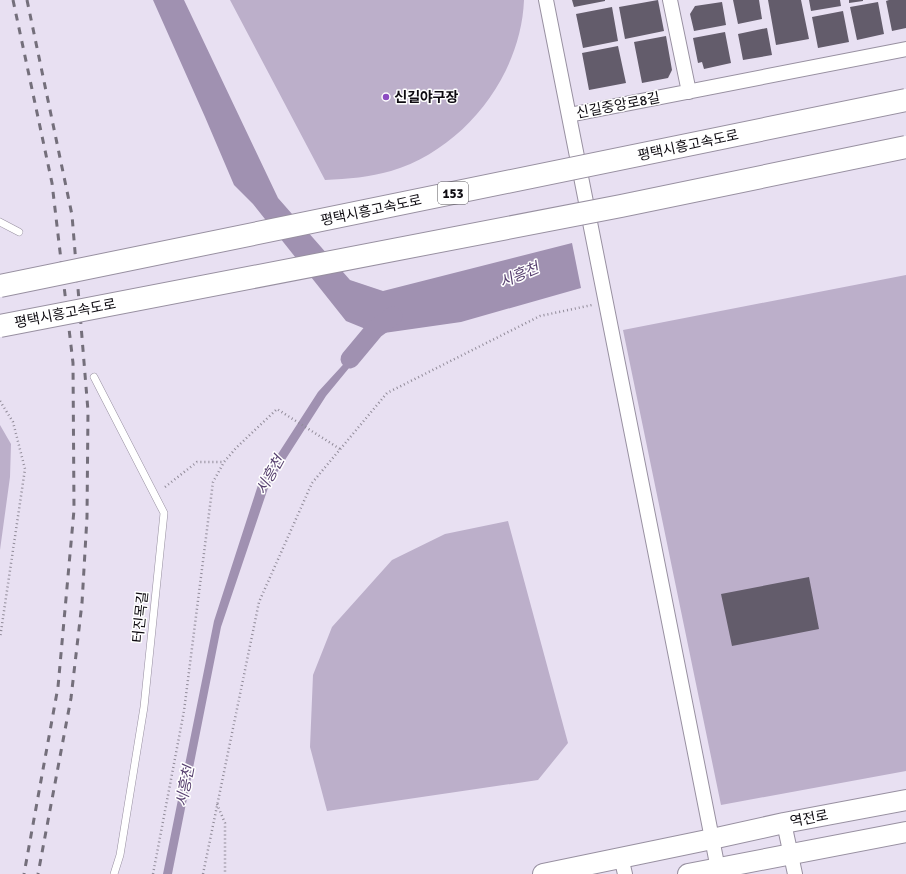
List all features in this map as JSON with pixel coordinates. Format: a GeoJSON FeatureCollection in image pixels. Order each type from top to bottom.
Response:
{"type":"FeatureCollection","features":[{"type":"Feature","properties":{"kind":"highway","name":"평택시흥고속도로"},"geometry":{"type":"LineString","coordinates":[[0,286],[906,100]]}},
{"type":"Feature","properties":{"kind":"highway","name":"평택시흥고속도로"},"geometry":{"type":"LineString","coordinates":[[0,326],[621,206],[906,147]]}},
{"type":"Feature","properties":{"kind":"street","name":"신길중앙로8길"},"geometry":{"type":"LineString","coordinates":[[546,0],[569,115],[906,49]]}},
{"type":"Feature","properties":{"kind":"street"},"geometry":{"type":"LineString","coordinates":[[670,0],[689,92]]}},
{"type":"Feature","properties":{"kind":"street"},"geometry":{"type":"LineString","coordinates":[[569,115],[718,871]]}},
{"type":"Feature","properties":{"kind":"street","name":"역전로"},"geometry":{"type":"LineString","coordinates":[[543,874],[623,866],[712,839],[784,823],[906,800]]}},
{"type":"Feature","properties":{"kind":"street"},"geometry":{"type":"LineString","coordinates":[[784,823],[795,874]]}},
{"type":"Feature","properties":{"kind":"street"},"geometry":{"type":"LineString","coordinates":[[688,874],[718,871],[790,854],[906,832]]}},
{"type":"Feature","properties":{"kind":"lane"},"geometry":{"type":"LineString","coordinates":[[0,222],[19,232]]}},
{"type":"Feature","properties":{"kind":"lane","name":"터진목길"},"geometry":{"type":"LineString","coordinates":[[94,377],[164,513],[144,707],[120,855],[114,874]]}},
{"type":"Feature","properties":{"kind":"path"},"geometry":{"type":"LineString","coordinates":[[203,874],[259,602],[312,483],[387,393],[540,316],[594,305]]}},
{"type":"Feature","properties":{"kind":"path"},"geometry":{"type":"LineString","coordinates":[[0,401],[13,422],[25,469],[0,638]]}},
{"type":"Feature","properties":{"kind":"path"},"geometry":{"type":"LineString","coordinates":[[153,874],[184,710],[213,482],[224,462],[236,448],[277,409],[340,449]]}},
{"type":"Feature","properties":{"kind":"path"},"geometry":{"type":"LineString","coordinates":[[154,494],[197,462],[224,462]]}},
{"type":"Feature","properties":{"kind":"path"},"geometry":{"type":"LineString","coordinates":[[217,804],[225,823],[225,874]]}},
{"type":"Feature","properties":{"kind":"shaded area","name":"신길야구장"},"geometry":{"type":"Polygon","coordinates":[[[230,0],[524,0],[520,28],[512,56],[500,82],[484,106],[464,127],[442,146],[418,160],[391,171],[375,175],[325,180],[230,0]]]}},
{"type":"Feature","properties":{"kind":"shaded area"},"geometry":{"type":"Polygon","coordinates":[[[906,275],[906,771],[721,805],[623,330],[906,275]]]}},
{"type":"Feature","properties":{"kind":"shaded area"},"geometry":{"type":"Polygon","coordinates":[[[0,425],[11,444],[10,477],[0,550],[0,425]]]}},
{"type":"Feature","properties":{"kind":"shaded area"},"geometry":{"type":"Polygon","coordinates":[[[508,521],[568,743],[538,780],[327,811],[310,747],[313,675],[332,627],[392,560],[445,534],[508,521]]]}},
{"type":"Feature","properties":{"kind":"water"},"geometry":{"type":"Polygon","coordinates":[[[153,0],[184,0],[278,198],[350,280],[383,291],[572,243],[581,288],[461,322],[377,334],[326,396],[269,485],[221,627],[172,874],[163,874],[214,621],[258,485],[318,392],[373,332],[346,321],[253,204],[234,185],[153,0]]]}},
{"type":"Feature","properties":{"kind":"building"},"geometry":{"type":"Polygon","coordinates":[[[572,0],[605,0],[605,1],[574,7],[572,0]]]}},
{"type":"Feature","properties":{"kind":"building"},"geometry":{"type":"Polygon","coordinates":[[[658,0],[664,31],[625,39],[619,7],[658,0]]]}},
{"type":"Feature","properties":{"kind":"building"},"geometry":{"type":"Polygon","coordinates":[[[733,0],[759,0],[762,19],[738,24],[733,0]]]}},
{"type":"Feature","properties":{"kind":"building"},"geometry":{"type":"Polygon","coordinates":[[[768,0],[801,0],[809,39],[776,45],[768,0]]]}},
{"type":"Feature","properties":{"kind":"building"},"geometry":{"type":"Polygon","coordinates":[[[809,0],[840,0],[841,6],[811,11],[809,0]]]}},
{"type":"Feature","properties":{"kind":"building"},"geometry":{"type":"Polygon","coordinates":[[[849,0],[863,0],[863,1],[849,3],[849,0]]]}},
{"type":"Feature","properties":{"kind":"building"},"geometry":{"type":"Polygon","coordinates":[[[906,0],[906,28],[892,31],[886,1],[906,0]]]}},
{"type":"Feature","properties":{"kind":"building"},"geometry":{"type":"Polygon","coordinates":[[[722,2],[726,25],[694,31],[690,14],[695,6],[722,2]]]}},
{"type":"Feature","properties":{"kind":"building"},"geometry":{"type":"Polygon","coordinates":[[[878,2],[884,34],[857,40],[850,7],[878,2]]]}},
{"type":"Feature","properties":{"kind":"building"},"geometry":{"type":"Polygon","coordinates":[[[612,7],[618,41],[583,48],[576,14],[612,7]]]}},
{"type":"Feature","properties":{"kind":"building"},"geometry":{"type":"Polygon","coordinates":[[[843,11],[849,42],[818,48],[812,17],[843,11]]]}},
{"type":"Feature","properties":{"kind":"building"},"geometry":{"type":"Polygon","coordinates":[[[767,28],[772,55],[743,60],[738,34],[767,28]]]}},
{"type":"Feature","properties":{"kind":"building"},"geometry":{"type":"Polygon","coordinates":[[[725,32],[731,63],[704,69],[702,62],[698,63],[693,38],[725,32]]]}},
{"type":"Feature","properties":{"kind":"building"},"geometry":{"type":"Polygon","coordinates":[[[666,36],[672,70],[668,78],[642,83],[634,42],[666,36]]]}},
{"type":"Feature","properties":{"kind":"building"},"geometry":{"type":"Polygon","coordinates":[[[618,46],[626,83],[589,90],[582,53],[618,46]]]}},
{"type":"Feature","properties":{"kind":"building"},"geometry":{"type":"Polygon","coordinates":[[[809,577],[819,629],[732,646],[721,594],[809,577]]]}},
{"type":"Feature","properties":{"kind":"waterway","name":"시흥천"},"geometry":{"type":"LineString","coordinates":[[350,359],[375,329],[393,316]]}},
{"type":"Feature","properties":{"kind":"railway"},"geometry":{"type":"LineString","coordinates":[[13,0],[52,183],[73,363],[74,510],[58,687],[24,874]]}},
{"type":"Feature","properties":{"kind":"railway"},"geometry":{"type":"LineString","coordinates":[[27,0],[72,215],[88,411],[87,517],[82,603],[71,698],[38,874]]}},
{"type":"Feature","properties":{"kind":"place","name":"신길야구장"},"geometry":{"type":"Point","coordinates":[386,97]}}]}
